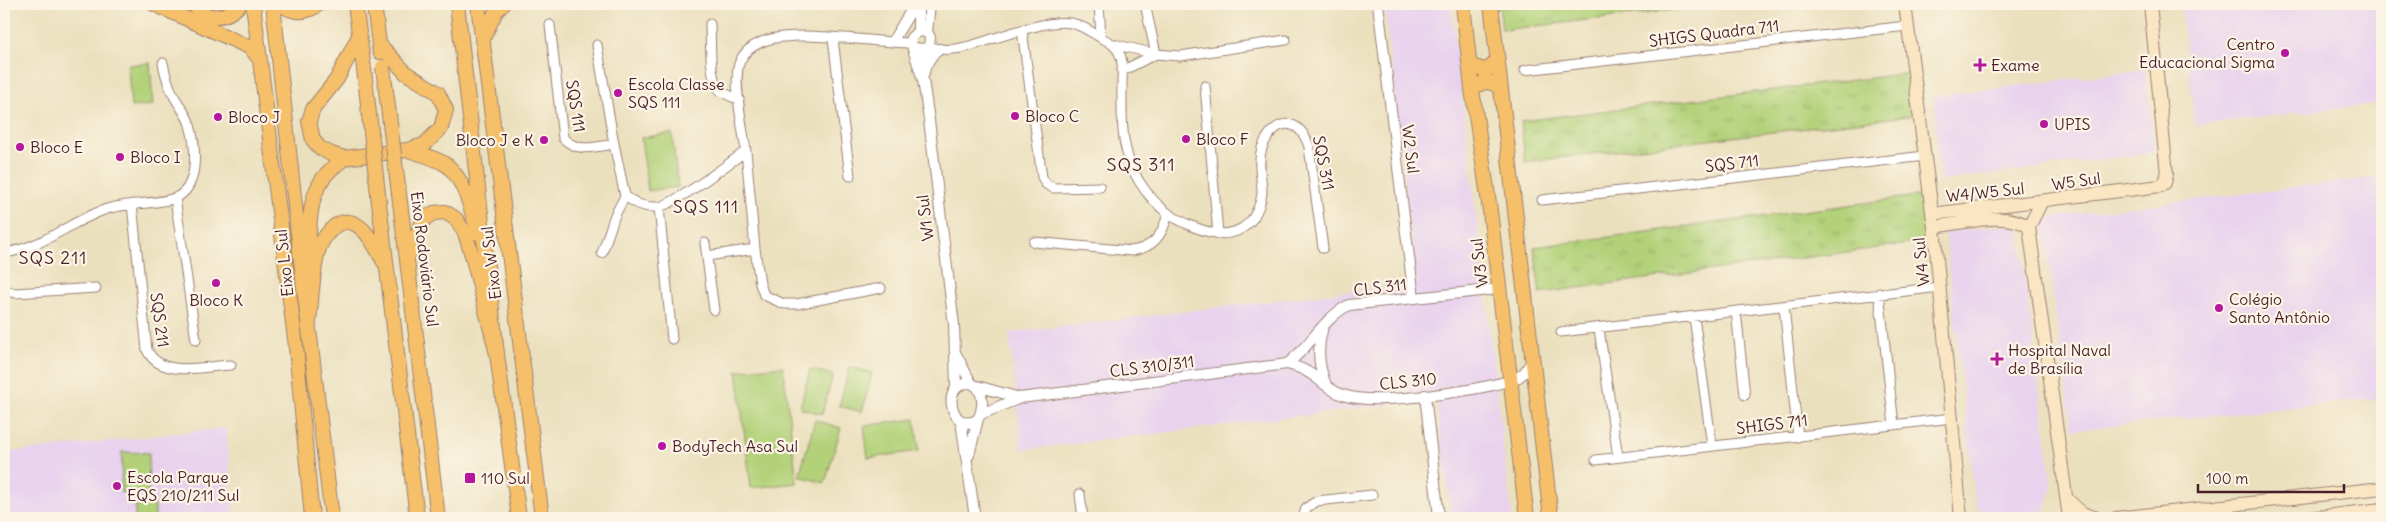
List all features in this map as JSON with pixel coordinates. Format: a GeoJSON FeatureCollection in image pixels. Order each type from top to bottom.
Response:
{"type":"FeatureCollection","features":[{"type":"Feature","properties":{"kind":"main road"},"geometry":{"type":"LineString","coordinates":[[154,4],[251,48],[262,62]]}},
{"type":"Feature","properties":{"kind":"main road"},"geometry":{"type":"LineString","coordinates":[[193,4],[201,12],[211,16],[223,17],[240,4]]}},
{"type":"Feature","properties":{"kind":"main road","name":"Eixo L Sul"},"geometry":{"type":"LineString","coordinates":[[253,4],[262,62],[296,347],[312,518]]}},
{"type":"Feature","properties":{"kind":"main road","name":"Eixo L Sul"},"geometry":{"type":"LineString","coordinates":[[273,4],[304,288],[332,518]]}},
{"type":"Feature","properties":{"kind":"main road"},"geometry":{"type":"LineString","coordinates":[[280,4],[297,12],[307,11],[319,4]]}},
{"type":"Feature","properties":{"kind":"main road"},"geometry":{"type":"LineString","coordinates":[[355,4],[389,271],[417,518]]}},
{"type":"Feature","properties":{"kind":"main road","name":"Eixo Rodoviário Sul"},"geometry":{"type":"LineString","coordinates":[[374,4],[438,518]]}},
{"type":"Feature","properties":{"kind":"main road","name":"Eixo W Sul"},"geometry":{"type":"LineString","coordinates":[[457,4],[488,260],[497,354],[519,518]]}},
{"type":"Feature","properties":{"kind":"main road","name":"Eixo W Sul"},"geometry":{"type":"LineString","coordinates":[[478,4],[542,518]]}},
{"type":"Feature","properties":{"kind":"main road"},"geometry":{"type":"LineString","coordinates":[[482,40],[496,11],[503,4]]}},
{"type":"Feature","properties":{"kind":"main road","name":"W3 Sul"},"geometry":{"type":"LineString","coordinates":[[1463,4],[1472,88],[1500,288],[1526,518]]}},
{"type":"Feature","properties":{"kind":"main road"},"geometry":{"type":"LineString","coordinates":[[1491,4],[1496,62],[1510,159],[1532,361],[1552,518]]}},
{"type":"Feature","properties":{"kind":"main road","name":"W4 Sul"},"geometry":{"type":"LineString","coordinates":[[1905,4],[1933,221],[1961,518]]}},
{"type":"Feature","properties":{"kind":"main road","name":"W5 Sul"},"geometry":{"type":"LineString","coordinates":[[2029,227],[2041,203],[2161,186],[2165,183],[2167,174],[2150,4]]}},
{"type":"Feature","properties":{"kind":"main road"},"geometry":{"type":"LineString","coordinates":[[359,36],[337,79],[313,109],[308,121],[313,140],[320,148],[344,158],[408,150],[424,145],[434,138],[441,128],[446,110],[438,92],[406,73],[378,44]]}},
{"type":"Feature","properties":{"kind":"main road"},"geometry":{"type":"LineString","coordinates":[[1470,65],[1484,70],[1490,68],[1496,62]]}},
{"type":"Feature","properties":{"kind":"main road"},"geometry":{"type":"LineString","coordinates":[[1472,88],[1486,81],[1499,87]]}},
{"type":"Feature","properties":{"kind":"main road"},"geometry":{"type":"LineString","coordinates":[[408,150],[429,156],[448,166],[468,201],[488,260]]}},
{"type":"Feature","properties":{"kind":"main road"},"geometry":{"type":"LineString","coordinates":[[304,288],[313,200],[323,178],[344,158]]}},
{"type":"Feature","properties":{"kind":"main road","name":"W4/W5 Sul"},"geometry":{"type":"LineString","coordinates":[[1933,221],[2041,203]]}},
{"type":"Feature","properties":{"kind":"main road"},"geometry":{"type":"LineString","coordinates":[[407,257],[424,220],[434,212],[445,212],[456,219],[465,233],[472,255],[497,354]]}},
{"type":"Feature","properties":{"kind":"main road","name":"W4/W5 Sul"},"geometry":{"type":"LineString","coordinates":[[1933,221],[2004,218],[2022,221],[2029,227]]}},
{"type":"Feature","properties":{"kind":"main road"},"geometry":{"type":"LineString","coordinates":[[308,321],[320,247],[330,230],[341,222],[353,223],[361,227],[370,238],[389,271]]}},
{"type":"Feature","properties":{"kind":"main road"},"geometry":{"type":"LineString","coordinates":[[2029,227],[2070,518]]}},
{"type":"Feature","properties":{"kind":"main road"},"geometry":{"type":"LineString","coordinates":[[2116,518],[2382,488]]}},
{"type":"Feature","properties":{"kind":"main road"},"geometry":{"type":"LineString","coordinates":[[2067,499],[2082,513],[2097,518]]}},
{"type":"Feature","properties":{"kind":"main road"},"geometry":{"type":"LineString","coordinates":[[2308,518],[2382,509]]}},
{"type":"Feature","properties":{"kind":"street"},"geometry":{"type":"LineString","coordinates":[[895,37],[916,4]]}},
{"type":"Feature","properties":{"kind":"street","name":"W1 Sul"},"geometry":{"type":"LineString","coordinates":[[916,4],[926,65],[923,80]]}},
{"type":"Feature","properties":{"kind":"street","name":"W1 Sul"},"geometry":{"type":"LineString","coordinates":[[930,4],[921,40],[923,80],[955,353],[956,387]]}},
{"type":"Feature","properties":{"kind":"street"},"geometry":{"type":"LineString","coordinates":[[1099,4],[1101,38]]}},
{"type":"Feature","properties":{"kind":"street"},"geometry":{"type":"LineString","coordinates":[[1145,4],[1156,54]]}},
{"type":"Feature","properties":{"kind":"street","name":"W2 Sul"},"geometry":{"type":"LineString","coordinates":[[1378,4],[1414,298]]}},
{"type":"Feature","properties":{"kind":"street"},"geometry":{"type":"LineString","coordinates":[[878,42],[895,37],[921,40],[944,49],[960,49],[1022,30],[1070,23],[1086,29],[1113,44],[1156,54],[1180,56],[1286,40]]}},
{"type":"Feature","properties":{"kind":"street"},"geometry":{"type":"LineString","coordinates":[[710,24],[713,77],[719,88],[740,99]]}},
{"type":"Feature","properties":{"kind":"street","name":"SQS 111"},"geometry":{"type":"LineString","coordinates":[[550,26],[563,138],[568,144],[577,148],[614,144]]}},
{"type":"Feature","properties":{"kind":"street","name":"SHIGS Quadra 711"},"geometry":{"type":"LineString","coordinates":[[1525,70],[1907,26]]}},
{"type":"Feature","properties":{"kind":"street"},"geometry":{"type":"LineString","coordinates":[[1022,30],[1042,177],[1046,184],[1052,188],[1100,187]]}},
{"type":"Feature","properties":{"kind":"street"},"geometry":{"type":"LineString","coordinates":[[881,288],[797,304],[784,304],[773,301],[764,295],[760,284],[756,249],[738,65],[745,53],[756,44],[768,40],[794,37],[878,42],[921,40]]}},
{"type":"Feature","properties":{"kind":"street"},"geometry":{"type":"LineString","coordinates":[[833,39],[850,176]]}},
{"type":"Feature","properties":{"kind":"street"},"geometry":{"type":"LineString","coordinates":[[1113,44],[1122,60],[1125,146],[1134,169],[1151,200],[1168,214],[1197,229],[1218,234],[1205,86]]}},
{"type":"Feature","properties":{"kind":"street","name":"SQS 111"},"geometry":{"type":"LineString","coordinates":[[597,45],[625,196]]}},
{"type":"Feature","properties":{"kind":"street"},"geometry":{"type":"LineString","coordinates":[[926,65],[933,54],[944,49]]}},
{"type":"Feature","properties":{"kind":"street"},"geometry":{"type":"LineString","coordinates":[[1122,71],[1156,54]]}},
{"type":"Feature","properties":{"kind":"street"},"geometry":{"type":"LineString","coordinates":[[4,242],[4,254],[44,242],[83,218],[106,209],[175,198],[185,190],[192,178],[194,163],[193,141],[190,125],[168,84],[162,63]]}},
{"type":"Feature","properties":{"kind":"street","name":"SQS 311"},"geometry":{"type":"LineString","coordinates":[[1218,234],[1228,234],[1238,230],[1249,223],[1259,209],[1262,195],[1259,162],[1262,149],[1268,136],[1275,128],[1286,124],[1296,126],[1305,133],[1309,147],[1322,248]]}},
{"type":"Feature","properties":{"kind":"street"},"geometry":{"type":"LineString","coordinates":[[602,253],[615,216],[625,196],[636,205],[659,207],[699,184],[746,151]]}},
{"type":"Feature","properties":{"kind":"street","name":"SQS 711"},"geometry":{"type":"LineString","coordinates":[[1542,200],[1925,156]]}},
{"type":"Feature","properties":{"kind":"street","name":"SQS 211"},"geometry":{"type":"LineString","coordinates":[[175,198],[196,340]]}},
{"type":"Feature","properties":{"kind":"street","name":"SQS 211"},"geometry":{"type":"LineString","coordinates":[[132,204],[147,350],[152,359],[171,368],[231,365]]}},
{"type":"Feature","properties":{"kind":"street"},"geometry":{"type":"LineString","coordinates":[[659,207],[672,339]]}},
{"type":"Feature","properties":{"kind":"street"},"geometry":{"type":"LineString","coordinates":[[1034,242],[1132,251],[1145,249],[1155,243],[1161,235],[1168,214]]}},
{"type":"Feature","properties":{"kind":"street"},"geometry":{"type":"LineString","coordinates":[[705,243],[714,310]]}},
{"type":"Feature","properties":{"kind":"street"},"geometry":{"type":"LineString","coordinates":[[707,256],[756,249]]}},
{"type":"Feature","properties":{"kind":"street"},"geometry":{"type":"LineString","coordinates":[[1561,332],[1599,329],[1940,287]]}},
{"type":"Feature","properties":{"kind":"street"},"geometry":{"type":"LineString","coordinates":[[4,290],[15,293],[96,288]]}},
{"type":"Feature","properties":{"kind":"street","name":"CLS 311"},"geometry":{"type":"LineString","coordinates":[[1287,364],[1304,350],[1323,326],[1340,310],[1349,306],[1500,288]]}},
{"type":"Feature","properties":{"kind":"street"},"geometry":{"type":"LineString","coordinates":[[1879,294],[1894,425]]}},
{"type":"Feature","properties":{"kind":"street"},"geometry":{"type":"LineString","coordinates":[[1784,307],[1798,437]]}},
{"type":"Feature","properties":{"kind":"street"},"geometry":{"type":"LineString","coordinates":[[1736,311],[1745,395]]}},
{"type":"Feature","properties":{"kind":"street"},"geometry":{"type":"LineString","coordinates":[[1694,317],[1712,446]]}},
{"type":"Feature","properties":{"kind":"street"},"geometry":{"type":"LineString","coordinates":[[1323,326],[1319,354],[1322,375],[1327,386]]}},
{"type":"Feature","properties":{"kind":"street"},"geometry":{"type":"LineString","coordinates":[[1599,329],[1618,458]]}},
{"type":"Feature","properties":{"kind":"street","name":"W1 Sul"},"geometry":{"type":"LineString","coordinates":[[955,353],[974,385]]}},
{"type":"Feature","properties":{"kind":"street","name":"CLS 310"},"geometry":{"type":"LineString","coordinates":[[1287,364],[1310,373],[1343,395],[1366,400],[1425,395],[1510,380],[1522,375],[1532,361]]}},
{"type":"Feature","properties":{"kind":"street","name":"CLS 310/311"},"geometry":{"type":"LineString","coordinates":[[980,417],[1020,398],[1287,364]]}},
{"type":"Feature","properties":{"kind":"street"},"geometry":{"type":"LineString","coordinates":[[968,461],[973,431],[980,417],[982,400],[974,385],[960,384],[952,394],[951,401],[953,409],[961,421],[975,518]]}},
{"type":"Feature","properties":{"kind":"street","name":"CLS 310/311"},"geometry":{"type":"LineString","coordinates":[[974,385],[1020,398]]}},
{"type":"Feature","properties":{"kind":"street"},"geometry":{"type":"LineString","coordinates":[[1425,395],[1439,518]]}},
{"type":"Feature","properties":{"kind":"street"},"geometry":{"type":"LineString","coordinates":[[961,421],[969,423],[980,417]]}},
{"type":"Feature","properties":{"kind":"street","name":"SHIGS 711"},"geometry":{"type":"LineString","coordinates":[[1596,460],[1952,418]]}},
{"type":"Feature","properties":{"kind":"street"},"geometry":{"type":"LineString","coordinates":[[1080,494],[1083,518]]}},
{"type":"Feature","properties":{"kind":"street"},"geometry":{"type":"LineString","coordinates":[[1303,518],[1306,508],[1317,501],[1372,495]]}},
{"type":"Feature","properties":{"kind":"shaded area"},"geometry":{"type":"Polygon","coordinates":[[[1384,4],[1451,4],[1512,518],[1451,518],[1436,399],[1022,450],[1009,333],[1416,283],[1384,4]]]}},
{"type":"Feature","properties":{"kind":"shaded area","name":"Centro Educacional Sigma"},"geometry":{"type":"Polygon","coordinates":[[[2181,4],[2382,4],[2382,103],[2195,125],[2181,4]]]}},
{"type":"Feature","properties":{"kind":"shaded area","name":"UPIS"},"geometry":{"type":"Polygon","coordinates":[[[2145,70],[2155,152],[1940,181],[1934,96],[2145,70]]]}},
{"type":"Feature","properties":{"kind":"shaded area","name":"Colégio Santo Antônio"},"geometry":{"type":"Polygon","coordinates":[[[2382,177],[2382,398],[2072,430],[2043,218],[2382,177]]]}},
{"type":"Feature","properties":{"kind":"shaded area","name":"Hospital Naval de Brasília"},"geometry":{"type":"Polygon","coordinates":[[[2018,224],[2052,487],[2045,511],[2037,518],[1996,518],[1976,507],[1945,232],[2018,224]]]}},
{"type":"Feature","properties":{"kind":"shaded area","name":"Escola Parque EQS 210/211 Sul"},"geometry":{"type":"Polygon","coordinates":[[[226,428],[234,518],[4,518],[4,453],[226,428]]]}},
{"type":"Feature","properties":{"kind":"green space"},"geometry":{"type":"Polygon","coordinates":[[[1499,4],[1726,4],[1502,30],[1499,4]]]}},
{"type":"Feature","properties":{"kind":"green space"},"geometry":{"type":"Polygon","coordinates":[[[150,63],[153,105],[131,107],[128,65],[150,63]]]}},
{"type":"Feature","properties":{"kind":"green space"},"geometry":{"type":"Polygon","coordinates":[[[1910,73],[1915,115],[1525,162],[1521,121],[1910,73]]]}},
{"type":"Feature","properties":{"kind":"green space"},"geometry":{"type":"Polygon","coordinates":[[[672,133],[678,187],[648,191],[641,138],[672,133]]]}},
{"type":"Feature","properties":{"kind":"green space"},"geometry":{"type":"Polygon","coordinates":[[[1924,195],[1930,241],[1540,293],[1534,247],[1924,195]]]}},
{"type":"Feature","properties":{"kind":"green space"},"geometry":{"type":"Polygon","coordinates":[[[783,366],[797,483],[751,488],[737,371],[783,366]]]}},
{"type":"Feature","properties":{"kind":"green space"},"geometry":{"type":"Polygon","coordinates":[[[850,367],[872,373],[862,412],[839,406],[850,367]]]}},
{"type":"Feature","properties":{"kind":"green space"},"geometry":{"type":"Polygon","coordinates":[[[810,369],[833,375],[822,414],[800,408],[810,369]]]}},
{"type":"Feature","properties":{"kind":"green space"},"geometry":{"type":"Polygon","coordinates":[[[915,419],[919,451],[868,458],[864,426],[915,419]]]}},
{"type":"Feature","properties":{"kind":"green space"},"geometry":{"type":"Polygon","coordinates":[[[815,420],[841,428],[825,483],[799,476],[815,420]]]}},
{"type":"Feature","properties":{"kind":"green space"},"geometry":{"type":"Polygon","coordinates":[[[122,452],[149,453],[148,494],[121,493],[122,452]]]}},
{"type":"Feature","properties":{"kind":"green space"},"geometry":{"type":"Polygon","coordinates":[[[155,504],[155,518],[135,518],[135,506],[155,504]]]}},
{"type":"Feature","properties":{"kind":"place","name":"Centro Educacional Sigma"},"geometry":{"type":"Point","coordinates":[2285,53]}},
{"type":"Feature","properties":{"kind":"place","name":"Exame"},"geometry":{"type":"Point","coordinates":[1980,65]}},
{"type":"Feature","properties":{"kind":"place","name":"Escola Classe SQS 111"},"geometry":{"type":"Point","coordinates":[618,93]}},
{"type":"Feature","properties":{"kind":"place","name":"Bloco C"},"geometry":{"type":"Point","coordinates":[1015,116]}},
{"type":"Feature","properties":{"kind":"place","name":"Bloco J"},"geometry":{"type":"Point","coordinates":[218,117]}},
{"type":"Feature","properties":{"kind":"place","name":"UPIS"},"geometry":{"type":"Point","coordinates":[2044,124]}},
{"type":"Feature","properties":{"kind":"place","name":"Bloco F"},"geometry":{"type":"Point","coordinates":[1186,139]}},
{"type":"Feature","properties":{"kind":"place","name":"Bloco J e K"},"geometry":{"type":"Point","coordinates":[544,140]}},
{"type":"Feature","properties":{"kind":"place","name":"Bloco E"},"geometry":{"type":"Point","coordinates":[20,147]}},
{"type":"Feature","properties":{"kind":"place","name":"Bloco I"},"geometry":{"type":"Point","coordinates":[120,157]}},
{"type":"Feature","properties":{"kind":"place","name":"Bloco K"},"geometry":{"type":"Point","coordinates":[216,283]}},
{"type":"Feature","properties":{"kind":"place","name":"Colégio Santo Antônio"},"geometry":{"type":"Point","coordinates":[2219,308]}},
{"type":"Feature","properties":{"kind":"place","name":"Hospital Naval de Brasília"},"geometry":{"type":"Point","coordinates":[1997,359]}},
{"type":"Feature","properties":{"kind":"place","name":"BodyTech Asa Sul"},"geometry":{"type":"Point","coordinates":[662,446]}},
{"type":"Feature","properties":{"kind":"place","name":"110 Sul"},"geometry":{"type":"Point","coordinates":[470,478]}},
{"type":"Feature","properties":{"kind":"place","name":"Escola Parque EQS 210/211 Sul"},"geometry":{"type":"Point","coordinates":[117,486]}},
{"type":"Feature","properties":{"kind":"district","name":"SQS 311"},"geometry":{"type":"Point","coordinates":[1141,165]}},
{"type":"Feature","properties":{"kind":"district","name":"SQS 111"},"geometry":{"type":"Point","coordinates":[706,207]}},
{"type":"Feature","properties":{"kind":"district","name":"SQS 211"},"geometry":{"type":"Point","coordinates":[53,258]}}]}
